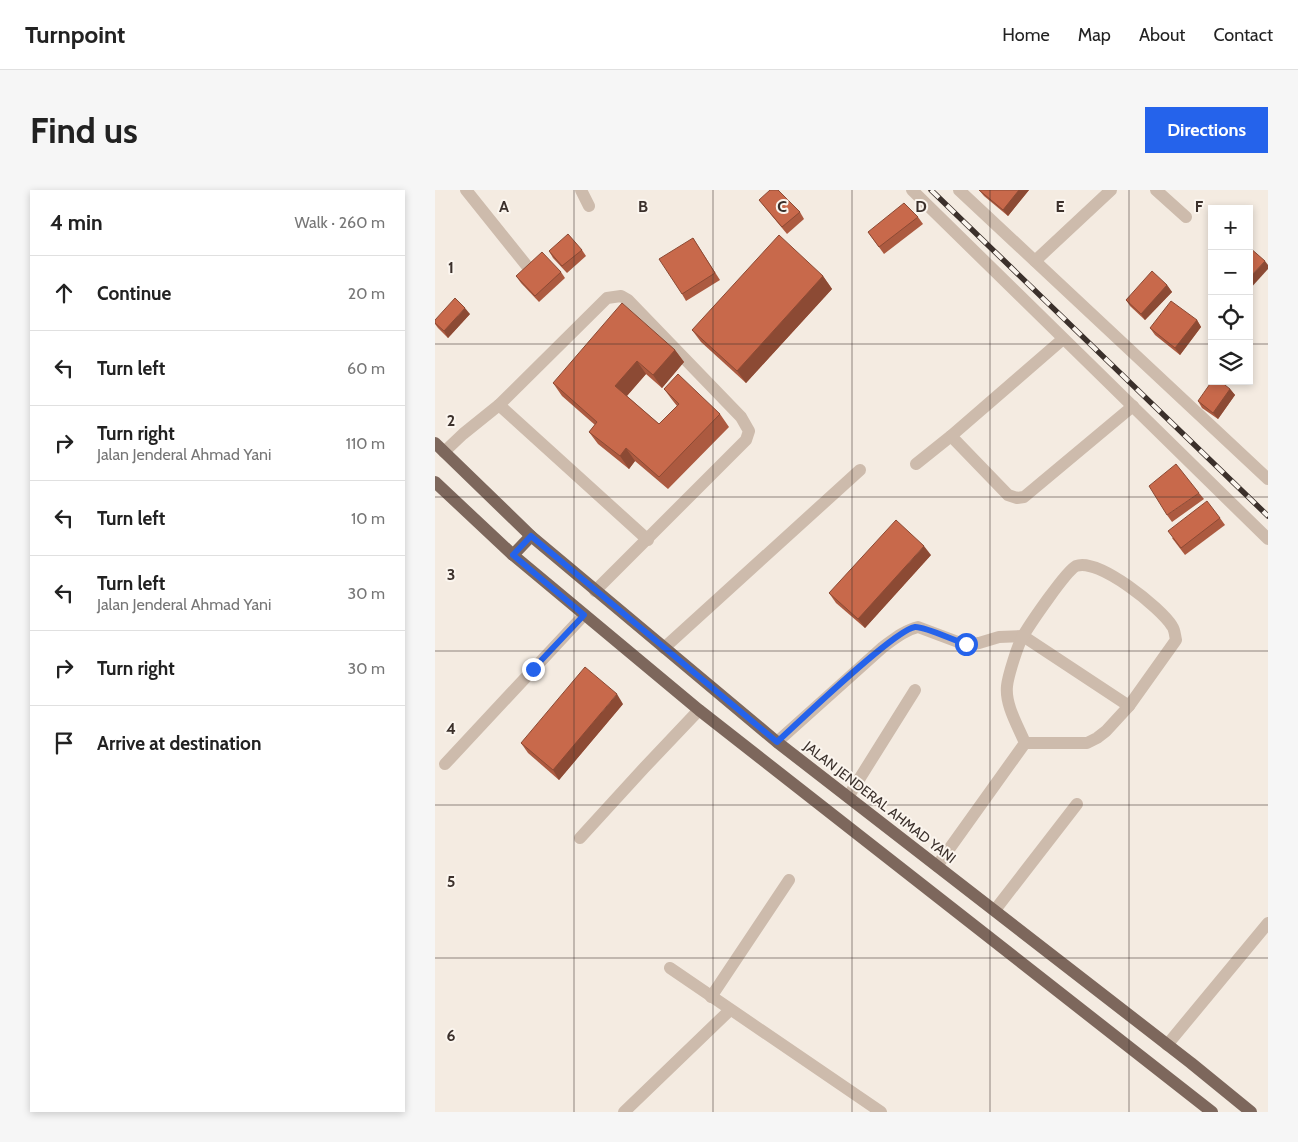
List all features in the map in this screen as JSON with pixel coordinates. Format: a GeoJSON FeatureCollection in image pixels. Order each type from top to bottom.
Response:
{"type":"FeatureCollection","features":[{"type":"Feature","properties":{"kind":"main road","name":"JALAN JENDERAL AHMAD YANI"},"geometry":{"type":"LineString","coordinates":[[440,447],[531,536],[777,742],[995,910],[1251,1112]]}},
{"type":"Feature","properties":{"kind":"main road"},"geometry":{"type":"LineString","coordinates":[[435,482],[513,555],[699,710],[1211,1112]]}},
{"type":"Feature","properties":{"kind":"main road"},"geometry":{"type":"LineString","coordinates":[[513,555],[531,536]]}},
{"type":"Feature","properties":{"kind":"street"},"geometry":{"type":"LineString","coordinates":[[466,190],[527,266]]}},
{"type":"Feature","properties":{"kind":"street"},"geometry":{"type":"LineString","coordinates":[[581,190],[589,206]]}},
{"type":"Feature","properties":{"kind":"street"},"geometry":{"type":"LineString","coordinates":[[912,190],[1268,539]]}},
{"type":"Feature","properties":{"kind":"street"},"geometry":{"type":"LineString","coordinates":[[959,190],[1268,479]]}},
{"type":"Feature","properties":{"kind":"street"},"geometry":{"type":"LineString","coordinates":[[1035,261],[1112,190]]}},
{"type":"Feature","properties":{"kind":"street"},"geometry":{"type":"LineString","coordinates":[[1156,190],[1186,216]]}},
{"type":"Feature","properties":{"kind":"street"},"geometry":{"type":"LineString","coordinates":[[440,447],[463,434],[499,405],[607,298],[621,296],[628,300],[741,417],[749,431],[746,440],[595,591]]}},
{"type":"Feature","properties":{"kind":"street"},"geometry":{"type":"LineString","coordinates":[[915,464],[951,436],[1063,340]]}},
{"type":"Feature","properties":{"kind":"street"},"geometry":{"type":"LineString","coordinates":[[499,405],[648,540]]}},
{"type":"Feature","properties":{"kind":"street"},"geometry":{"type":"LineString","coordinates":[[951,436],[1008,495],[1017,498],[1024,497],[1133,406]]}},
{"type":"Feature","properties":{"kind":"street"},"geometry":{"type":"LineString","coordinates":[[664,648],[860,470]]}},
{"type":"Feature","properties":{"kind":"street"},"geometry":{"type":"LineString","coordinates":[[1083,565],[1093,567],[1107,573],[1159,610],[1174,628],[1176,640],[1129,706],[1106,731],[1087,743],[1025,743],[1009,705],[1007,686],[1023,636],[1065,576],[1075,567],[1083,565]]}},
{"type":"Feature","properties":{"kind":"street"},"geometry":{"type":"LineString","coordinates":[[445,764],[584,615]]}},
{"type":"Feature","properties":{"kind":"street"},"geometry":{"type":"LineString","coordinates":[[777,742],[883,647],[912,628],[918,627],[966,644],[979,643],[999,637],[1023,636],[1129,706]]}},
{"type":"Feature","properties":{"kind":"street"},"geometry":{"type":"LineString","coordinates":[[848,797],[915,690]]}},
{"type":"Feature","properties":{"kind":"street"},"geometry":{"type":"LineString","coordinates":[[581,838],[699,710]]}},
{"type":"Feature","properties":{"kind":"street"},"geometry":{"type":"LineString","coordinates":[[937,866],[1025,743]]}},
{"type":"Feature","properties":{"kind":"street"},"geometry":{"type":"LineString","coordinates":[[995,910],[1077,804]]}},
{"type":"Feature","properties":{"kind":"street"},"geometry":{"type":"LineString","coordinates":[[711,996],[789,880]]}},
{"type":"Feature","properties":{"kind":"street"},"geometry":{"type":"LineString","coordinates":[[1167,1045],[1268,923]]}},
{"type":"Feature","properties":{"kind":"street"},"geometry":{"type":"LineString","coordinates":[[670,968],[881,1112]]}},
{"type":"Feature","properties":{"kind":"street"},"geometry":{"type":"LineString","coordinates":[[624,1112],[730,1010]]}},
{"type":"Feature","properties":{"kind":"building"},"geometry":{"type":"Polygon","coordinates":[[[770,190],[778,190],[800,212],[782,227],[759,200],[770,190]]]}},
{"type":"Feature","properties":{"kind":"building"},"geometry":{"type":"Polygon","coordinates":[[[979,190],[1019,190],[1003,210],[979,190]]]}},
{"type":"Feature","properties":{"kind":"building"},"geometry":{"type":"Polygon","coordinates":[[[904,203],[918,217],[879,247],[868,232],[904,203]]]}},
{"type":"Feature","properties":{"kind":"building"},"geometry":{"type":"Polygon","coordinates":[[[568,234],[582,250],[562,266],[549,251],[568,234]]]}},
{"type":"Feature","properties":{"kind":"building"},"geometry":{"type":"Polygon","coordinates":[[[779,235],[823,276],[737,371],[692,330],[779,235]]]}},
{"type":"Feature","properties":{"kind":"building"},"geometry":{"type":"Polygon","coordinates":[[[693,238],[715,273],[682,294],[659,259],[693,238]]]}},
{"type":"Feature","properties":{"kind":"building"},"geometry":{"type":"Polygon","coordinates":[[[1253,250],[1265,261],[1253,274],[1253,250]]]}},
{"type":"Feature","properties":{"kind":"building"},"geometry":{"type":"Polygon","coordinates":[[[542,252],[561,272],[535,296],[516,276],[542,252]]]}},
{"type":"Feature","properties":{"kind":"building"},"geometry":{"type":"Polygon","coordinates":[[[1152,271],[1167,285],[1141,314],[1126,300],[1152,271]]]}},
{"type":"Feature","properties":{"kind":"building"},"geometry":{"type":"Polygon","coordinates":[[[455,298],[465,308],[444,331],[435,323],[435,320],[455,298]]]}},
{"type":"Feature","properties":{"kind":"building"},"geometry":{"type":"Polygon","coordinates":[[[1171,301],[1197,320],[1175,348],[1150,328],[1171,301]]]}},
{"type":"Feature","properties":{"kind":"building"},"geometry":{"type":"Polygon","coordinates":[[[622,303],[675,350],[653,375],[637,361],[615,386],[659,424],[679,404],[664,389],[678,374],[720,414],[659,477],[626,448],[620,456],[589,432],[597,422],[553,383],[622,303]]]}},
{"type":"Feature","properties":{"kind":"building"},"geometry":{"type":"Polygon","coordinates":[[[1209,385],[1225,385],[1230,389],[1213,413],[1198,401],[1209,385]]]}},
{"type":"Feature","properties":{"kind":"building"},"geometry":{"type":"Polygon","coordinates":[[[1176,464],[1199,493],[1167,515],[1149,486],[1176,464]]]}},
{"type":"Feature","properties":{"kind":"building"},"geometry":{"type":"Polygon","coordinates":[[[1207,501],[1220,518],[1181,548],[1168,531],[1207,501]]]}},
{"type":"Feature","properties":{"kind":"building"},"geometry":{"type":"Polygon","coordinates":[[[896,520],[924,546],[858,619],[829,593],[896,520]]]}},
{"type":"Feature","properties":{"kind":"building"},"geometry":{"type":"Polygon","coordinates":[[[585,667],[617,694],[553,770],[521,743],[585,667]]]}},
{"type":"Feature","properties":{"kind":"railway"},"geometry":{"type":"LineString","coordinates":[[931,190],[1268,516]]}},
{"type":"Feature","properties":{"kind":"route"},"geometry":{"type":"LineString","coordinates":[[533,669],[584,615],[513,555],[531,536],[777,742],[883,647],[912,628],[925,629],[966,644]]}}]}
